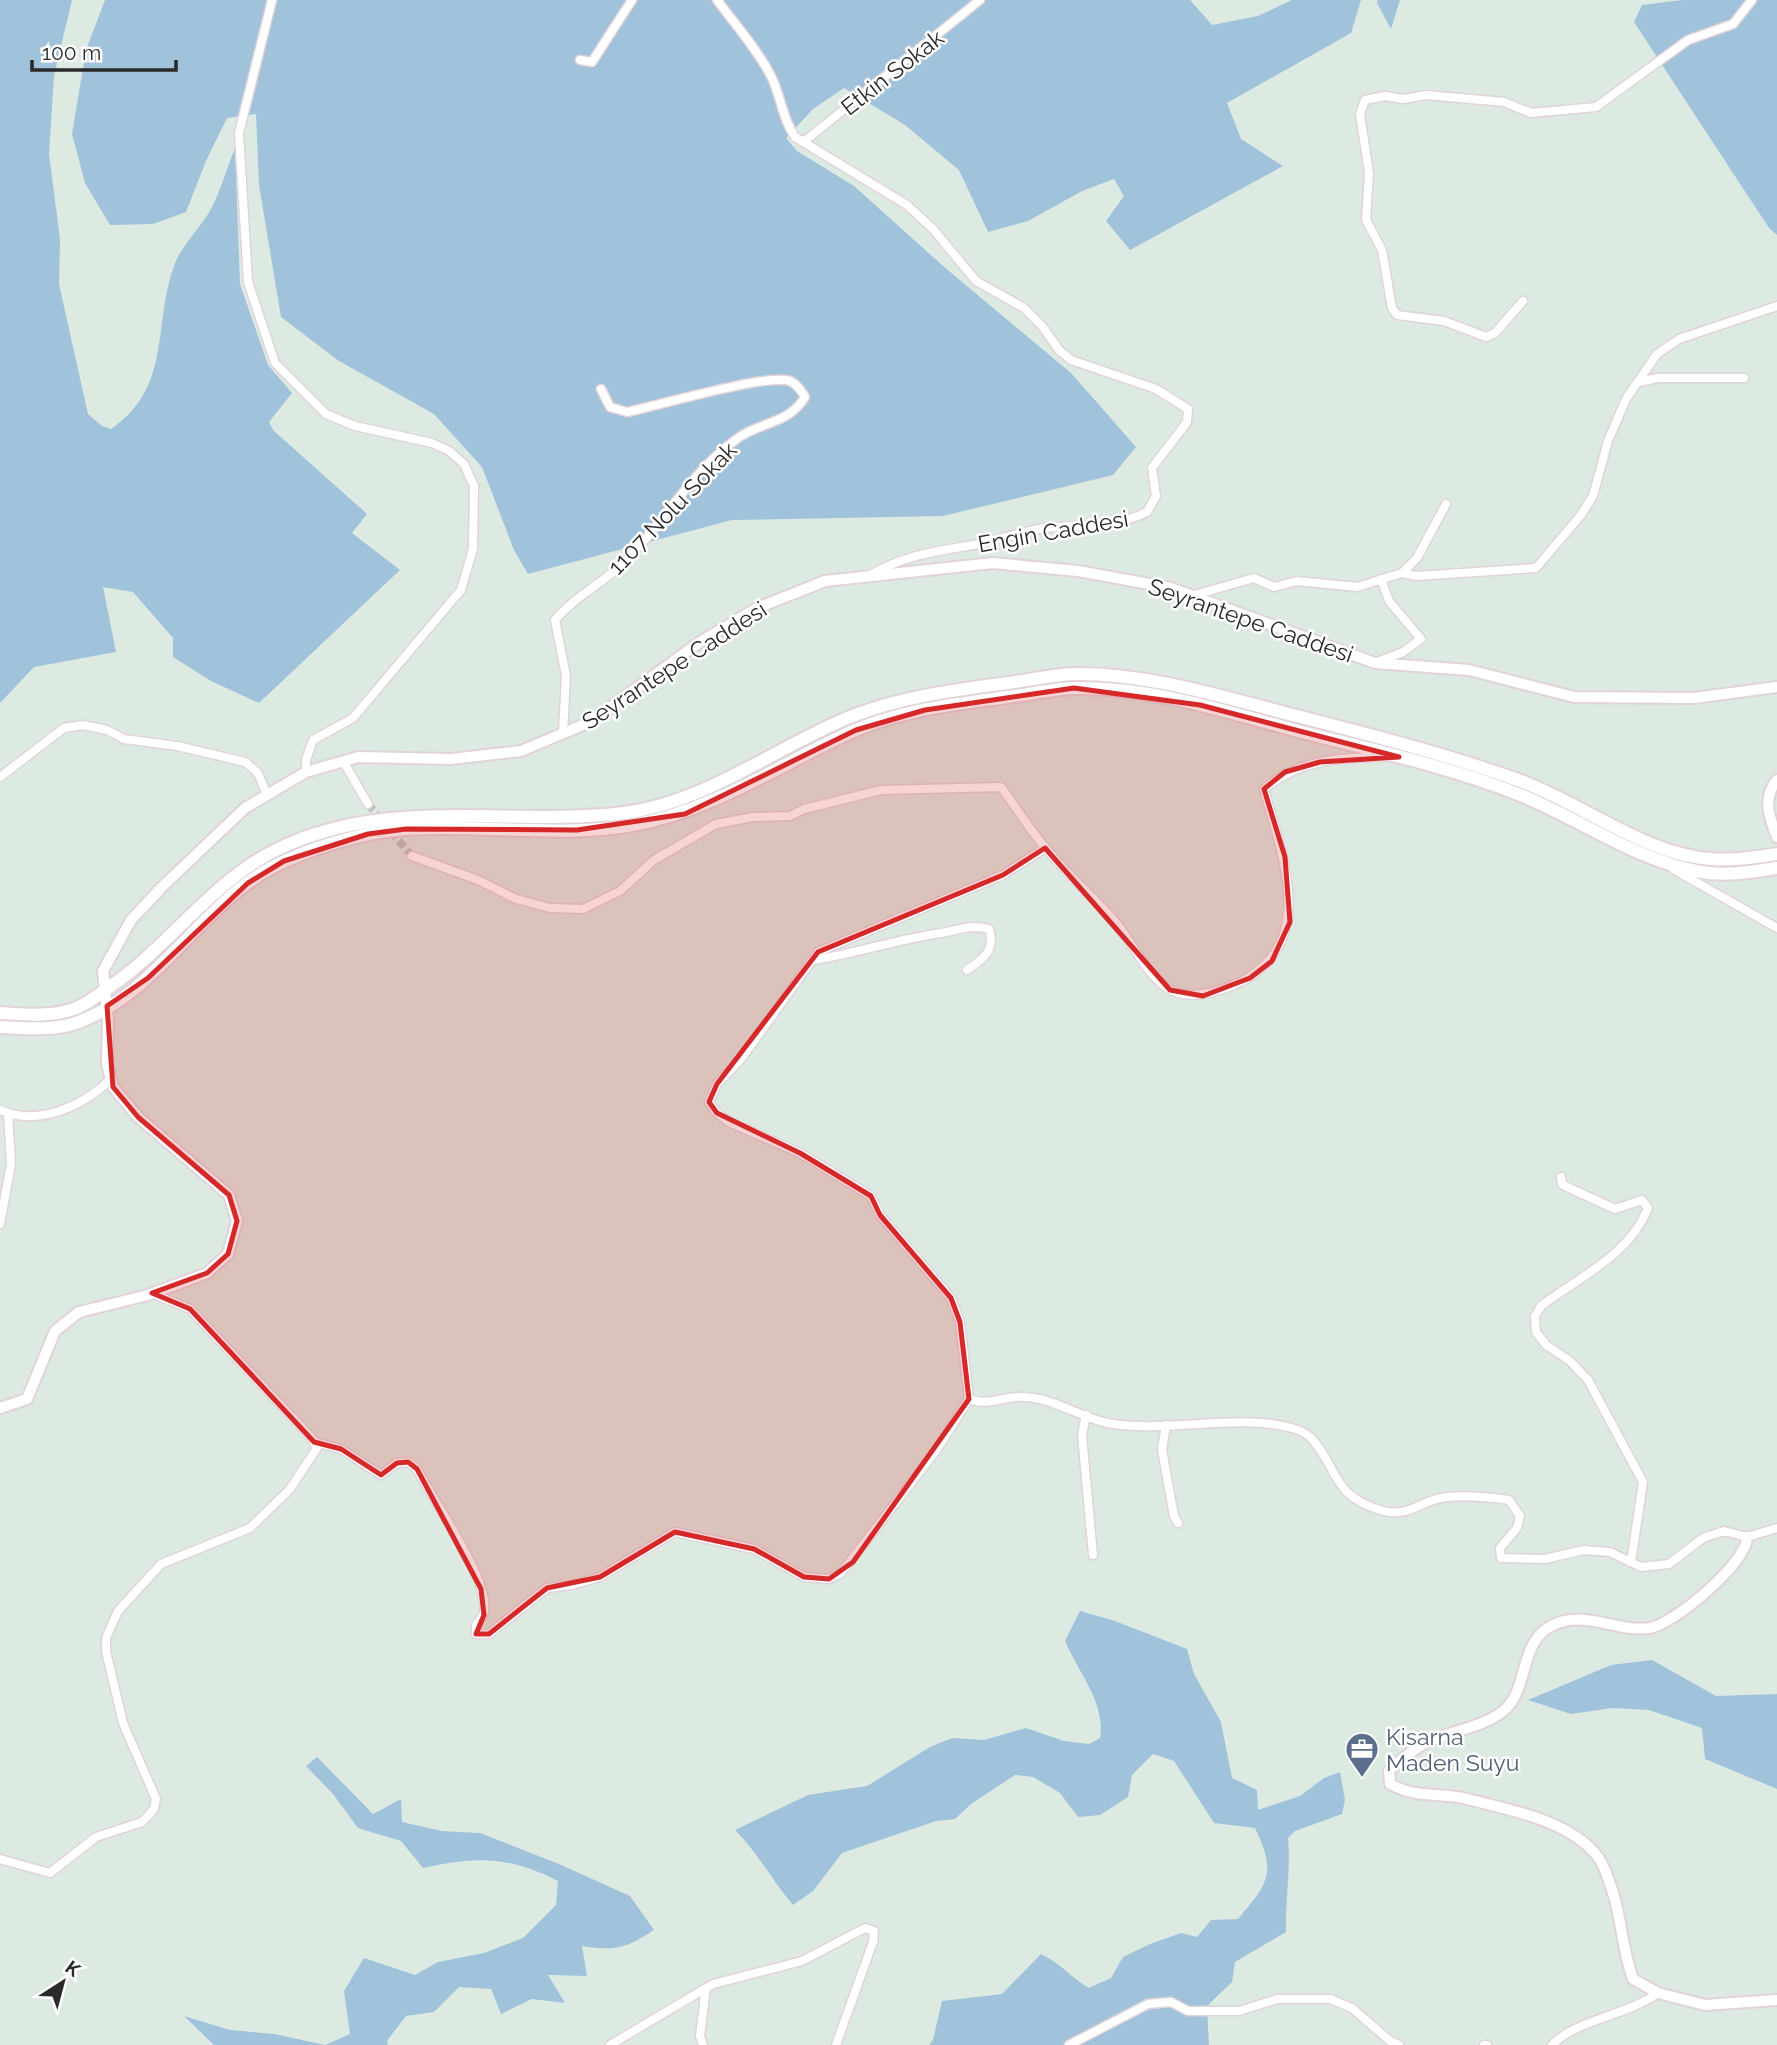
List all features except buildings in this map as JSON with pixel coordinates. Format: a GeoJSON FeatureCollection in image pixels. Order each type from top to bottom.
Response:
{"type":"FeatureCollection","features":[{"type":"Feature","properties":{"kind":"main road"},"geometry":{"type":"LineString","coordinates":[[0,1013],[68,1011],[139,968],[210,896],[240,872],[278,849],[364,821],[405,816],[576,817],[627,812],[681,801],[851,717],[922,696],[1073,674],[1120,677],[1203,692],[1429,751],[1523,781],[1670,851],[1707,859],[1743,860],[1777,854]]}},
{"type":"Feature","properties":{"kind":"main road"},"geometry":{"type":"LineString","coordinates":[[0,1027],[72,1025],[107,1006],[148,978],[219,906],[248,883],[284,861],[368,834],[406,829],[577,830],[629,826],[685,814],[856,730],[925,710],[1074,688],[1119,691],[1200,705],[1399,757],[1518,794],[1663,863],[1705,873],[1744,873],[1777,868]]}},
{"type":"Feature","properties":{"kind":"street"},"geometry":{"type":"LineString","coordinates":[[272,0],[239,133],[248,282],[275,363],[326,414],[355,426],[432,443],[449,451],[464,464],[474,486],[473,549],[461,590],[353,718],[313,740],[309,746],[306,772]]}},
{"type":"Feature","properties":{"kind":"street"},"geometry":{"type":"LineString","coordinates":[[580,60],[592,62],[632,0]]}},
{"type":"Feature","properties":{"kind":"street","name":"Engin Caddesi"},"geometry":{"type":"LineString","coordinates":[[717,0],[770,74],[788,127],[801,141],[907,205],[933,229],[976,281],[1024,308],[1042,326],[1059,350],[1072,360],[1156,389],[1188,409],[1186,422],[1152,468],[1156,496],[1147,512],[1101,526],[1041,529],[974,545],[926,551],[896,561],[870,575]]}},
{"type":"Feature","properties":{"kind":"street","name":"Etkin Sokak"},"geometry":{"type":"LineString","coordinates":[[801,141],[806,140],[980,0]]}},
{"type":"Feature","properties":{"kind":"street"},"geometry":{"type":"LineString","coordinates":[[1523,301],[1495,333],[1486,337],[1444,321],[1397,315],[1392,308],[1391,287],[1382,250],[1366,219],[1368,173],[1360,114],[1365,100],[1385,96],[1403,99],[1426,95],[1504,102],[1531,113],[1596,107],[1688,40],[1733,24],[1752,0]]}},
{"type":"Feature","properties":{"kind":"street"},"geometry":{"type":"LineString","coordinates":[[1190,596],[1254,578],[1274,587],[1297,582],[1357,587],[1402,573],[1416,576],[1536,568],[1593,496],[1613,429],[1626,399],[1657,354],[1679,339],[1777,306]]}},
{"type":"Feature","properties":{"kind":"street"},"geometry":{"type":"LineString","coordinates":[[1639,382],[1657,378],[1744,378]]}},
{"type":"Feature","properties":{"kind":"street","name":"1107 Nolu Sokak"},"geometry":{"type":"LineString","coordinates":[[563,733],[566,676],[555,620],[564,608],[622,565],[703,470],[739,436],[789,415],[805,397],[801,388],[789,380],[758,382],[627,412],[610,407],[601,389]]}},
{"type":"Feature","properties":{"kind":"street"},"geometry":{"type":"LineString","coordinates":[[1402,573],[1417,558],[1446,504]]}},
{"type":"Feature","properties":{"kind":"street","name":"Seyrantepe Caddesi"},"geometry":{"type":"LineString","coordinates":[[0,1408],[27,1399],[55,1331],[79,1312],[152,1293],[206,1273],[228,1254],[237,1221],[229,1195],[138,1117],[113,1087],[107,1064],[107,1006],[103,971],[131,920],[245,808],[306,772],[358,757],[451,759],[521,751],[590,722],[700,642],[757,608],[825,580],[993,563],[1078,571],[1171,588],[1375,663],[1469,670],[1574,697],[1694,698],[1777,687]]}},
{"type":"Feature","properties":{"kind":"street"},"geometry":{"type":"LineString","coordinates":[[1375,663],[1403,652],[1420,639],[1389,601],[1381,579]]}},
{"type":"Feature","properties":{"kind":"street"},"geometry":{"type":"LineString","coordinates":[[0,777],[64,728],[83,725],[107,730],[124,739],[177,746],[245,762],[258,773],[267,795]]}},
{"type":"Feature","properties":{"kind":"street"},"geometry":{"type":"LineString","coordinates":[[412,856],[478,880],[516,899],[550,908],[583,909],[620,891],[654,860],[716,824],[753,817],[790,817],[804,809],[881,790],[1001,786],[1045,848],[1119,927],[1149,972],[1170,990],[1203,996],[1250,978],[1272,961],[1290,922],[1285,857],[1264,789],[1285,772],[1320,762],[1358,757],[1399,757]]}},
{"type":"Feature","properties":{"kind":"street"},"geometry":{"type":"LineString","coordinates":[[343,761],[368,804]]}},
{"type":"Feature","properties":{"kind":"street"},"geometry":{"type":"LineString","coordinates":[[1777,780],[1771,788],[1767,804],[1777,837]]}},
{"type":"Feature","properties":{"kind":"street"},"geometry":{"type":"LineString","coordinates":[[314,1442],[341,1450],[381,1475],[397,1464],[408,1462],[417,1469],[469,1558],[485,1602],[484,1615],[476,1625],[476,1634],[489,1634],[547,1588],[572,1585],[600,1577],[675,1532],[754,1549],[804,1577],[829,1579],[841,1573],[935,1452],[969,1399],[960,1322],[951,1298],[880,1215],[871,1196],[800,1153],[729,1122],[717,1114],[709,1102],[718,1084],[741,1059],[818,952],[895,922],[1003,874],[1045,848]]}},
{"type":"Feature","properties":{"kind":"street"},"geometry":{"type":"LineString","coordinates":[[1663,863],[1777,928]]}},
{"type":"Feature","properties":{"kind":"street"},"geometry":{"type":"LineString","coordinates":[[813,960],[847,955],[920,934],[974,925],[989,929],[992,941],[987,956],[967,970]]}},
{"type":"Feature","properties":{"kind":"street"},"geometry":{"type":"LineString","coordinates":[[4,1111],[14,1116],[54,1113],[92,1097],[111,1079]]}},
{"type":"Feature","properties":{"kind":"street"},"geometry":{"type":"LineString","coordinates":[[0,1224],[11,1164],[4,1111]]}},
{"type":"Feature","properties":{"kind":"street"},"geometry":{"type":"LineString","coordinates":[[1562,1177],[1562,1184],[1615,1209],[1642,1200],[1648,1208],[1643,1221],[1613,1257],[1541,1306],[1535,1316],[1536,1332],[1546,1345],[1570,1361],[1588,1380],[1643,1482],[1631,1563]]}},
{"type":"Feature","properties":{"kind":"street"},"geometry":{"type":"LineString","coordinates":[[0,1859],[50,1874],[96,1837],[142,1822],[154,1810],[156,1799],[123,1723],[106,1638],[118,1611],[162,1564],[250,1528],[290,1489],[317,1448],[190,1309],[152,1293]]}},
{"type":"Feature","properties":{"kind":"street"},"geometry":{"type":"LineString","coordinates":[[969,1399],[979,1404],[1024,1396],[1107,1423],[1262,1423],[1291,1428],[1311,1437],[1334,1480],[1359,1502],[1381,1510],[1403,1514],[1443,1497],[1478,1496],[1509,1500],[1520,1516],[1517,1528],[1500,1548],[1501,1558],[1545,1559],[1584,1550],[1610,1552],[1641,1567],[1669,1564],[1703,1538],[1724,1531],[1747,1537],[1777,1528]]}},
{"type":"Feature","properties":{"kind":"street"},"geometry":{"type":"LineString","coordinates":[[1086,1415],[1082,1435],[1093,1555]]}},
{"type":"Feature","properties":{"kind":"street"},"geometry":{"type":"LineString","coordinates":[[1166,1425],[1162,1450],[1174,1516],[1178,1523]]}},
{"type":"Feature","properties":{"kind":"street"},"geometry":{"type":"LineString","coordinates":[[1747,1537],[1748,1546],[1730,1569],[1694,1600],[1654,1627],[1636,1629],[1587,1619],[1557,1623],[1544,1630],[1526,1661],[1514,1698],[1503,1711],[1423,1745],[1389,1770],[1390,1784],[1408,1794],[1464,1798],[1545,1820],[1585,1844],[1599,1858],[1614,1897],[1624,1954],[1633,1979],[1658,1993],[1705,2006],[1777,2000]]}},
{"type":"Feature","properties":{"kind":"street"},"geometry":{"type":"LineString","coordinates":[[610,2045],[706,1988],[802,1961],[865,1928],[874,1931],[873,1942],[836,2045]]}},
{"type":"Feature","properties":{"kind":"street"},"geometry":{"type":"LineString","coordinates":[[703,2045],[700,2036],[706,1988]]}},
{"type":"Feature","properties":{"kind":"street"},"geometry":{"type":"LineString","coordinates":[[1552,2045],[1564,2035],[1639,2007],[1658,1993]]}},
{"type":"Feature","properties":{"kind":"street"},"geometry":{"type":"LineString","coordinates":[[1069,2045],[1148,2004],[1171,2002],[1188,2011],[1239,2011],[1277,1999],[1330,1999],[1352,2008],[1390,2041],[1399,2045]]}},
{"type":"Feature","properties":{"kind":"highlighted area"},"geometry":{"type":"Polygon","coordinates":[[[1074,688],[1200,705],[1399,757],[1320,762],[1285,772],[1264,789],[1285,857],[1290,922],[1272,961],[1250,978],[1203,996],[1170,990],[1045,848],[1003,875],[818,952],[717,1084],[709,1102],[717,1113],[800,1153],[871,1196],[880,1215],[951,1298],[960,1322],[969,1399],[853,1562],[829,1579],[804,1577],[754,1549],[675,1532],[600,1577],[547,1588],[489,1634],[476,1634],[484,1615],[481,1589],[417,1469],[408,1462],[397,1463],[381,1475],[341,1449],[314,1442],[190,1309],[152,1293],[207,1273],[228,1254],[237,1221],[229,1195],[138,1117],[113,1087],[107,1006],[148,978],[248,883],[284,861],[368,834],[406,829],[577,830],[685,814],[856,730],[925,710],[1074,688]]]}},
{"type":"Feature","properties":{"kind":"shaded area"},"geometry":{"type":"Polygon","coordinates":[[[0,0],[72,0],[54,76],[49,154],[60,239],[59,284],[88,414],[102,426],[111,429],[131,412],[144,394],[158,353],[168,286],[175,263],[211,209],[235,148],[240,284],[268,365],[292,393],[269,422],[273,430],[367,514],[352,533],[400,570],[259,703],[211,681],[173,657],[173,638],[133,592],[103,587],[116,652],[34,667],[0,703],[0,0]]]}},
{"type":"Feature","properties":{"kind":"shaded area"},"geometry":{"type":"Polygon","coordinates":[[[105,0],[1190,0],[1212,25],[1258,16],[1292,0],[1361,0],[1351,33],[1227,103],[1241,139],[1283,166],[1130,250],[1106,221],[1124,196],[1114,179],[1082,191],[1028,221],[988,232],[959,170],[905,125],[844,88],[813,109],[786,138],[797,151],[854,186],[943,266],[1071,373],[1136,447],[1113,475],[943,516],[732,520],[528,574],[514,550],[482,467],[434,414],[339,361],[281,317],[259,185],[256,114],[227,118],[186,212],[153,224],[110,225],[85,183],[72,134],[86,50],[105,0]]]}},
{"type":"Feature","properties":{"kind":"shaded area"},"geometry":{"type":"Polygon","coordinates":[[[1378,0],[1400,0],[1391,29],[1377,3],[1378,0]]]}},
{"type":"Feature","properties":{"kind":"shaded area"},"geometry":{"type":"Polygon","coordinates":[[[1682,0],[1777,0],[1777,235],[1769,228],[1634,22],[1642,5],[1682,0]]]}},
{"type":"Feature","properties":{"kind":"shaded area"},"geometry":{"type":"Polygon","coordinates":[[[1080,1611],[1115,1621],[1187,1649],[1194,1674],[1221,1722],[1232,1778],[1257,1790],[1258,1810],[1300,1796],[1324,1778],[1340,1772],[1345,1800],[1342,1814],[1295,1831],[1288,1838],[1286,1932],[1235,1962],[1232,1982],[1207,2006],[1209,2045],[929,2045],[933,2040],[942,2001],[1002,1994],[1041,1954],[1089,1988],[1111,1978],[1123,1957],[1150,1944],[1181,1933],[1197,1937],[1211,1920],[1238,1919],[1262,1887],[1266,1877],[1266,1857],[1255,1828],[1214,1823],[1174,1761],[1153,1754],[1132,1775],[1128,1797],[1100,1815],[1078,1817],[1060,1793],[1033,1777],[1015,1775],[971,1804],[955,1819],[936,1821],[842,1853],[813,1891],[793,1905],[735,1830],[808,1795],[867,1786],[930,1747],[952,1738],[984,1740],[1026,1728],[1064,1741],[1089,1744],[1100,1738],[1101,1725],[1095,1700],[1065,1641],[1080,1611]]]}},
{"type":"Feature","properties":{"kind":"shaded area"},"geometry":{"type":"Polygon","coordinates":[[[1652,1660],[1716,1696],[1777,1694],[1777,1789],[1705,1759],[1702,1728],[1649,1710],[1612,1708],[1571,1714],[1528,1700],[1611,1665],[1652,1660]]]}},
{"type":"Feature","properties":{"kind":"shaded area"},"geometry":{"type":"Polygon","coordinates":[[[317,1757],[373,1814],[401,1799],[402,1822],[442,1831],[480,1833],[559,1864],[630,1896],[654,1930],[620,1947],[582,1946],[587,1976],[548,1975],[565,2003],[532,1999],[501,2014],[491,1989],[459,1987],[434,2012],[406,2016],[387,2041],[388,2045],[325,2045],[350,2034],[344,1991],[364,1958],[415,1975],[438,1962],[484,1953],[523,1938],[556,1905],[558,1881],[524,1867],[492,1861],[460,1861],[423,1868],[401,1841],[358,1828],[333,1794],[306,1766],[317,1757]]]}},
{"type":"Feature","properties":{"kind":"shaded area"},"geometry":{"type":"Polygon","coordinates":[[[184,2016],[230,2030],[274,2034],[325,2045],[214,2045],[184,2016]]]}},
{"type":"Feature","properties":{"kind":"tunnel"},"geometry":{"type":"LineString","coordinates":[[368,804],[412,856]]}},
{"type":"Feature","properties":{"kind":"place","name":"Kisarna Maden Suyu"},"geometry":{"type":"Point","coordinates":[1362,1779]}}]}
